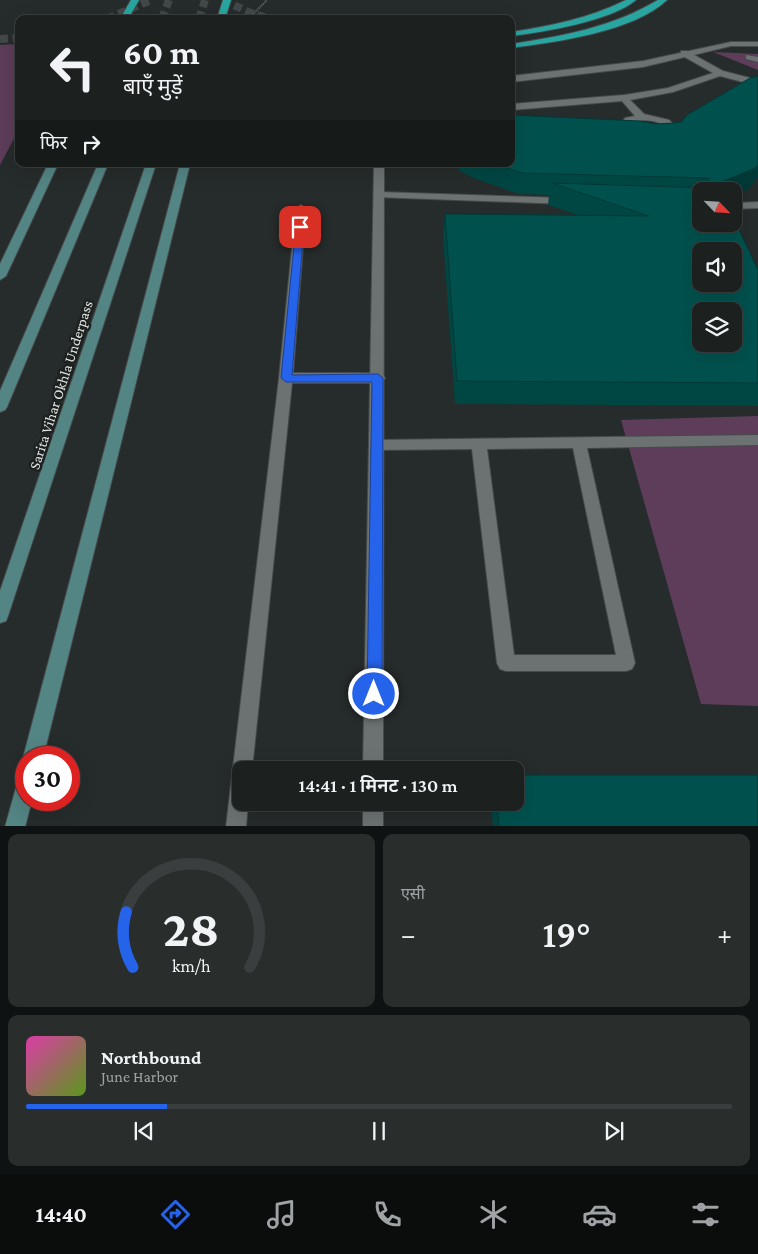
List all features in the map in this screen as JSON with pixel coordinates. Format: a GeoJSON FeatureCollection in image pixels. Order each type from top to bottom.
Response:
{"type":"FeatureCollection","features":[{"type":"Feature","properties":{"kind":"highway"},"geometry":{"type":"LineString","coordinates":[[126,15],[135,0]]}},
{"type":"Feature","properties":{"kind":"highway"},"geometry":{"type":"LineString","coordinates":[[222,15],[227,0]]}},
{"type":"Feature","properties":{"kind":"highway"},"geometry":{"type":"LineString","coordinates":[[515,33],[579,21],[616,8],[632,0]]}},
{"type":"Feature","properties":{"kind":"highway"},"geometry":{"type":"LineString","coordinates":[[515,45],[592,31],[636,15],[663,0]]}},
{"type":"Feature","properties":{"kind":"main road"},"geometry":{"type":"LineString","coordinates":[[0,276],[53,167]]}},
{"type":"Feature","properties":{"kind":"main road"},"geometry":{"type":"LineString","coordinates":[[0,407],[102,167]]}},
{"type":"Feature","properties":{"kind":"main road","name":"Sarita Vihar Okhla Underpass"},"geometry":{"type":"LineString","coordinates":[[0,616],[150,167]]}},
{"type":"Feature","properties":{"kind":"main road"},"geometry":{"type":"LineString","coordinates":[[36,746],[184,167]]}},
{"type":"Feature","properties":{"kind":"main road"},"geometry":{"type":"LineString","coordinates":[[15,826],[19,811]]}},
{"type":"Feature","properties":{"kind":"street"},"geometry":{"type":"LineString","coordinates":[[515,79],[643,64],[684,53],[731,44],[758,44]]}},
{"type":"Feature","properties":{"kind":"street"},"geometry":{"type":"LineString","coordinates":[[684,53],[720,73],[758,83]]}},
{"type":"Feature","properties":{"kind":"street"},"geometry":{"type":"LineString","coordinates":[[749,57],[758,60]]}},
{"type":"Feature","properties":{"kind":"street"},"geometry":{"type":"LineString","coordinates":[[515,107],[624,98],[670,90],[720,73]]}},
{"type":"Feature","properties":{"kind":"street"},"geometry":{"type":"LineString","coordinates":[[624,98],[642,117]]}},
{"type":"Feature","properties":{"kind":"street"},"geometry":{"type":"LineString","coordinates":[[635,138],[628,135],[623,127],[628,120],[642,117],[658,118],[671,124],[677,132],[672,139],[665,140]]}},
{"type":"Feature","properties":{"kind":"street"},"geometry":{"type":"LineString","coordinates":[[373,761],[380,167]]}},
{"type":"Feature","properties":{"kind":"street"},"geometry":{"type":"LineString","coordinates":[[379,195],[574,201]]}},
{"type":"Feature","properties":{"kind":"street"},"geometry":{"type":"LineString","coordinates":[[742,206],[758,205]]}},
{"type":"Feature","properties":{"kind":"street"},"geometry":{"type":"LineString","coordinates":[[243,761],[286,378],[301,208]]}},
{"type":"Feature","properties":{"kind":"street"},"geometry":{"type":"LineString","coordinates":[[286,378],[378,378]]}},
{"type":"Feature","properties":{"kind":"street"},"geometry":{"type":"LineString","coordinates":[[377,445],[758,440]]}},
{"type":"Feature","properties":{"kind":"street"},"geometry":{"type":"LineString","coordinates":[[479,444],[506,663],[626,663],[579,442]]}},
{"type":"Feature","properties":{"kind":"street"},"geometry":{"type":"LineString","coordinates":[[236,826],[238,811]]}},
{"type":"Feature","properties":{"kind":"street"},"geometry":{"type":"LineString","coordinates":[[373,811],[373,826]]}},
{"type":"Feature","properties":{"kind":"path"},"geometry":{"type":"LineString","coordinates":[[253,14],[264,6],[267,0]]}},
{"type":"Feature","properties":{"kind":"shaded area"},"geometry":{"type":"Polygon","coordinates":[[[15,44],[15,137],[0,165],[0,45],[15,44]]]}},
{"type":"Feature","properties":{"kind":"shaded area"},"geometry":{"type":"Polygon","coordinates":[[[713,52],[758,54],[758,70],[713,52]]]}},
{"type":"Feature","properties":{"kind":"shaded area"},"geometry":{"type":"Polygon","coordinates":[[[758,416],[758,706],[701,704],[621,420],[758,416]]]}},
{"type":"Feature","properties":{"kind":"building"},"geometry":{"type":"Polygon","coordinates":[[[758,76],[758,165],[722,182],[709,182],[708,178],[522,173],[504,167],[515,167],[515,115],[639,121],[656,124],[681,122],[687,115],[750,78],[758,76]]]}},
{"type":"Feature","properties":{"kind":"building"},"geometry":{"type":"Polygon","coordinates":[[[552,183],[692,187],[692,232],[740,232],[758,270],[758,383],[457,381],[445,214],[649,216],[552,183]]]}},
{"type":"Feature","properties":{"kind":"building"},"geometry":{"type":"Polygon","coordinates":[[[524,775],[758,775],[758,826],[499,826],[498,811],[524,811],[524,775]]]}},
{"type":"Feature","properties":{"kind":"tunnel"},"geometry":{"type":"LineString","coordinates":[[116,15],[151,0]]}},
{"type":"Feature","properties":{"kind":"tunnel"},"geometry":{"type":"LineString","coordinates":[[163,15],[169,0]]}},
{"type":"Feature","properties":{"kind":"tunnel"},"geometry":{"type":"LineString","coordinates":[[200,15],[205,0]]}},
{"type":"Feature","properties":{"kind":"tunnel"},"geometry":{"type":"LineString","coordinates":[[223,0],[257,15]]}},
{"type":"Feature","properties":{"kind":"tunnel"},"geometry":{"type":"LineString","coordinates":[[0,39],[15,38]]}},
{"type":"Feature","properties":{"kind":"route"},"geometry":{"type":"LineString","coordinates":[[300,227],[286,378],[378,378],[374,694]]}}]}
